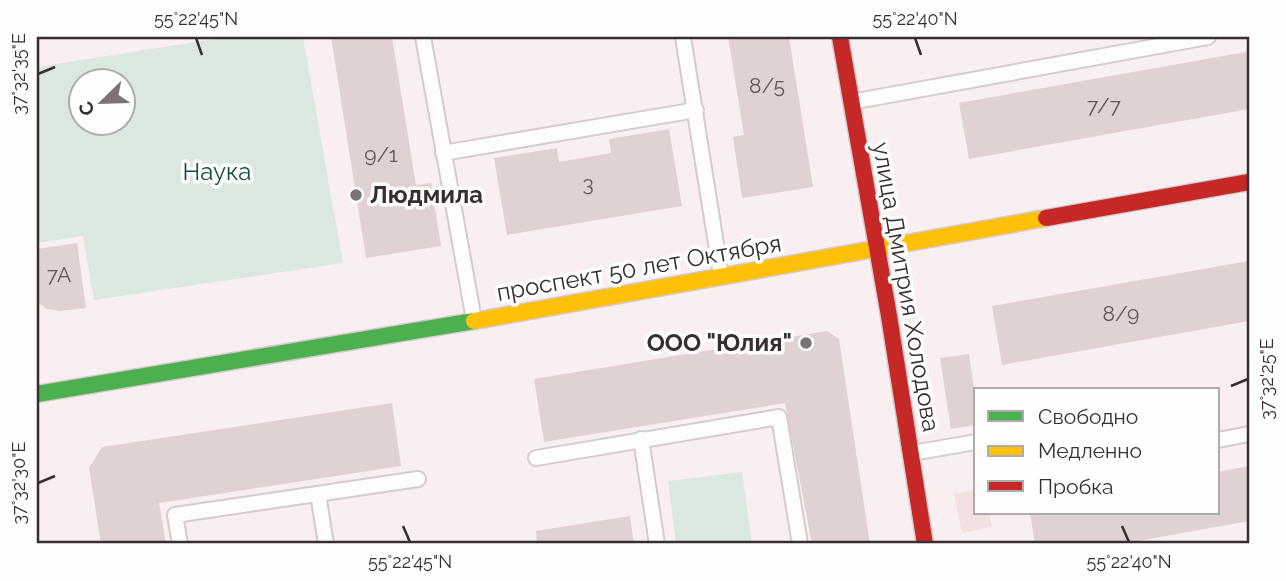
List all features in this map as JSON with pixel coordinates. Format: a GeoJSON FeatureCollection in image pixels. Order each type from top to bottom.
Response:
{"type":"FeatureCollection","features":[{"type":"Feature","properties":{"kind":"main road","name":"улица Дмитрия Холодова"},"geometry":{"type":"LineString","coordinates":[[840,37],[925,544]]}},
{"type":"Feature","properties":{"kind":"main road","name":"проспект 50 лет Октября"},"geometry":{"type":"LineString","coordinates":[[37,394],[474,321],[1249,182]]}},
{"type":"Feature","properties":{"kind":"lane"},"geometry":{"type":"LineString","coordinates":[[423,37],[474,321]]}},
{"type":"Feature","properties":{"kind":"lane"},"geometry":{"type":"LineString","coordinates":[[683,37],[721,277]]}},
{"type":"Feature","properties":{"kind":"lane"},"geometry":{"type":"LineString","coordinates":[[851,102],[1208,37]]}},
{"type":"Feature","properties":{"kind":"lane"},"geometry":{"type":"LineString","coordinates":[[443,153],[696,110]]}},
{"type":"Feature","properties":{"kind":"lane"},"geometry":{"type":"LineString","coordinates":[[536,458],[779,417],[800,544]]}},
{"type":"Feature","properties":{"kind":"lane"},"geometry":{"type":"LineString","coordinates":[[1220,440],[1249,434]]}},
{"type":"Feature","properties":{"kind":"lane"},"geometry":{"type":"LineString","coordinates":[[641,439],[657,544]]}},
{"type":"Feature","properties":{"kind":"lane"},"geometry":{"type":"LineString","coordinates":[[911,454],[974,442]]}},
{"type":"Feature","properties":{"kind":"lane"},"geometry":{"type":"LineString","coordinates":[[180,544],[175,515],[418,479]]}},
{"type":"Feature","properties":{"kind":"lane"},"geometry":{"type":"LineString","coordinates":[[318,494],[326,544]]}},
{"type":"Feature","properties":{"kind":"shaded area"},"geometry":{"type":"Polygon","coordinates":[[[974,490],[974,514],[989,514],[992,527],[962,533],[954,494],[974,490]]]}},
{"type":"Feature","properties":{"kind":"green space","name":"Наука"},"geometry":{"type":"Polygon","coordinates":[[[227,37],[303,37],[343,263],[94,300],[83,236],[37,243],[37,67],[227,37]]]}},
{"type":"Feature","properties":{"kind":"green space"},"geometry":{"type":"Polygon","coordinates":[[[742,472],[752,544],[676,544],[668,481],[742,472]]]}},
{"type":"Feature","properties":{"kind":"building"},"geometry":{"type":"Polygon","coordinates":[[[331,37],[392,37],[416,185],[431,183],[441,246],[366,258],[331,37]]]}},
{"type":"Feature","properties":{"kind":"building"},"geometry":{"type":"Polygon","coordinates":[[[728,37],[789,37],[813,187],[742,198],[733,137],[744,135],[728,37]]]}},
{"type":"Feature","properties":{"kind":"building"},"geometry":{"type":"Polygon","coordinates":[[[1246,52],[1249,68],[1249,109],[969,159],[959,103],[1246,52]]]}},
{"type":"Feature","properties":{"kind":"building"},"geometry":{"type":"Polygon","coordinates":[[[669,129],[682,206],[507,235],[494,158],[557,148],[559,162],[611,153],[609,139],[669,129]]]}},
{"type":"Feature","properties":{"kind":"building"},"geometry":{"type":"Polygon","coordinates":[[[77,243],[86,308],[60,311],[47,309],[37,302],[37,249],[77,243]]]}},
{"type":"Feature","properties":{"kind":"building"},"geometry":{"type":"Polygon","coordinates":[[[1249,261],[1249,321],[1002,365],[992,306],[1249,261]]]}},
{"type":"Feature","properties":{"kind":"building"},"geometry":{"type":"Polygon","coordinates":[[[827,331],[839,339],[870,544],[812,544],[785,403],[544,442],[534,379],[827,331]]]}},
{"type":"Feature","properties":{"kind":"building"},"geometry":{"type":"Polygon","coordinates":[[[969,354],[974,390],[974,425],[951,429],[940,358],[969,354]]]}},
{"type":"Feature","properties":{"kind":"building"},"geometry":{"type":"Polygon","coordinates":[[[392,403],[401,466],[159,503],[166,544],[101,544],[89,468],[102,447],[392,403]]]}},
{"type":"Feature","properties":{"kind":"building"},"geometry":{"type":"Polygon","coordinates":[[[1249,466],[1249,521],[1121,544],[1035,544],[1030,514],[1220,514],[1220,472],[1249,466]]]}},
{"type":"Feature","properties":{"kind":"building"},"geometry":{"type":"Polygon","coordinates":[[[630,516],[634,544],[537,544],[536,531],[630,516]]]}},
{"type":"Feature","properties":{"kind":"traffic: fast"},"geometry":{"type":"LineString","coordinates":[[37,394],[474,321]]}},
{"type":"Feature","properties":{"kind":"traffic: slow"},"geometry":{"type":"LineString","coordinates":[[474,321],[1046,218]]}},
{"type":"Feature","properties":{"kind":"traffic: jam"},"geometry":{"type":"LineString","coordinates":[[840,37],[889,316],[925,544]]}},
{"type":"Feature","properties":{"kind":"traffic: jam"},"geometry":{"type":"LineString","coordinates":[[1046,218],[1249,182]]}},
{"type":"Feature","properties":{"kind":"place","name":"Людмила"},"geometry":{"type":"Point","coordinates":[356,195]}},
{"type":"Feature","properties":{"kind":"place","name":"ООО \"Юлия\""},"geometry":{"type":"Point","coordinates":[806,343]}}]}
